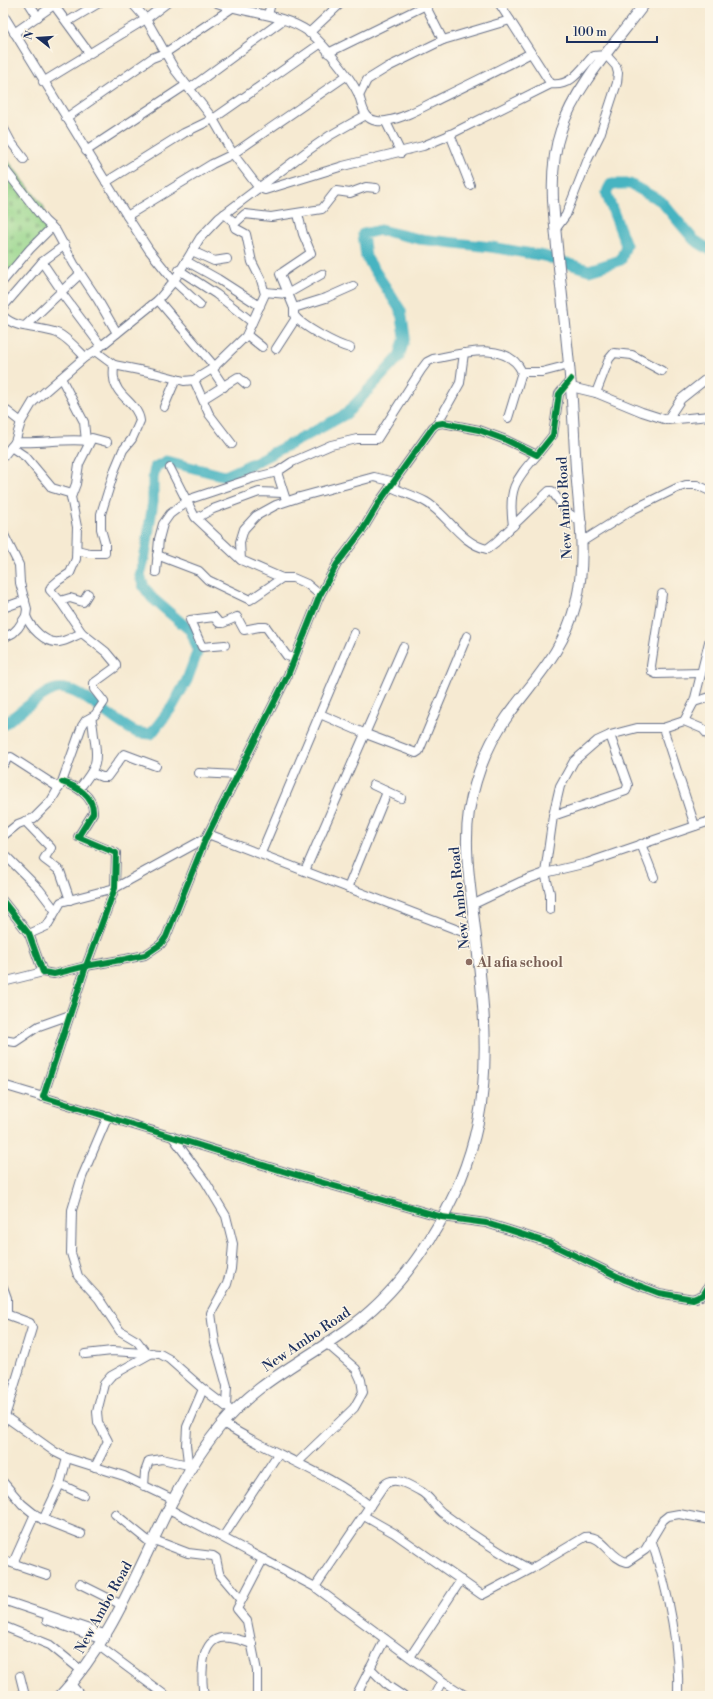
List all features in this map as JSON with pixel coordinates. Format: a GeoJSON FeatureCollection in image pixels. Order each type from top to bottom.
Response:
{"type":"FeatureCollection","features":[{"type":"Feature","properties":{"kind":"main road","name":"New Ambo Road"},"geometry":{"type":"LineString","coordinates":[[60,1696],[82,1671],[103,1641],[153,1542],[188,1468],[223,1423],[229,1409],[270,1379],[346,1331],[384,1296],[423,1250],[442,1217],[466,1164],[477,1125],[484,1086],[486,1035],[472,905],[467,835],[468,814],[477,776],[494,736],[506,718],[541,676],[552,659],[569,625],[580,582],[583,541],[582,523],[577,483],[571,383],[556,236],[552,180],[556,146],[572,104],[645,3]]}},
{"type":"Feature","properties":{"kind":"street"},"geometry":{"type":"LineString","coordinates":[[29,3],[38,17]]}},
{"type":"Feature","properties":{"kind":"street"},"geometry":{"type":"LineString","coordinates":[[67,22],[99,3]]}},
{"type":"Feature","properties":{"kind":"street"},"geometry":{"type":"LineString","coordinates":[[132,3],[146,19],[165,53],[187,87],[213,119],[233,154],[259,188],[270,189],[343,166],[401,153],[423,146],[551,84],[564,84],[578,73],[593,56],[606,55],[616,66],[618,73],[617,83],[600,135],[556,236]]}},
{"type":"Feature","properties":{"kind":"street"},"geometry":{"type":"LineString","coordinates":[[43,82],[146,19],[167,3]]}},
{"type":"Feature","properties":{"kind":"street"},"geometry":{"type":"LineString","coordinates":[[217,3],[232,8],[268,15],[283,20],[309,33],[328,53],[346,76],[359,96],[366,115],[370,119],[386,122],[413,112],[485,78],[531,53]]}},
{"type":"Feature","properties":{"kind":"street"},"geometry":{"type":"LineString","coordinates":[[268,15],[271,3]]}},
{"type":"Feature","properties":{"kind":"street"},"geometry":{"type":"LineString","coordinates":[[309,33],[341,3]]}},
{"type":"Feature","properties":{"kind":"street"},"geometry":{"type":"LineString","coordinates":[[499,3],[551,84]]}},
{"type":"Feature","properties":{"kind":"street"},"geometry":{"type":"LineString","coordinates":[[14,33],[56,4],[89,53]]}},
{"type":"Feature","properties":{"kind":"street"},"geometry":{"type":"LineString","coordinates":[[328,53],[425,4],[443,40]]}},
{"type":"Feature","properties":{"kind":"street"},"geometry":{"type":"LineString","coordinates":[[66,118],[152,58],[165,53],[232,8]]}},
{"type":"Feature","properties":{"kind":"street"},"geometry":{"type":"LineString","coordinates":[[3,14],[43,82],[149,250],[174,281],[200,305]]}},
{"type":"Feature","properties":{"kind":"street"},"geometry":{"type":"LineString","coordinates":[[86,151],[187,87],[283,20]]}},
{"type":"Feature","properties":{"kind":"street"},"geometry":{"type":"LineString","coordinates":[[359,96],[367,80],[373,75],[443,40],[510,20]]}},
{"type":"Feature","properties":{"kind":"street"},"geometry":{"type":"LineString","coordinates":[[106,182],[184,133],[213,119],[320,44]]}},
{"type":"Feature","properties":{"kind":"street"},"geometry":{"type":"LineString","coordinates":[[127,216],[212,164],[233,154],[346,76]]}},
{"type":"Feature","properties":{"kind":"street"},"geometry":{"type":"LineString","coordinates":[[3,457],[13,445],[21,422],[33,402],[85,357],[98,349],[158,300],[174,281],[179,270],[209,228],[224,214],[323,140],[366,115]]}},
{"type":"Feature","properties":{"kind":"street"},"geometry":{"type":"LineString","coordinates":[[386,122],[401,153]]}},
{"type":"Feature","properties":{"kind":"street"},"geometry":{"type":"LineString","coordinates":[[3,127],[11,142],[24,159]]}},
{"type":"Feature","properties":{"kind":"street"},"geometry":{"type":"LineString","coordinates":[[450,134],[470,185]]}},
{"type":"Feature","properties":{"kind":"street"},"geometry":{"type":"LineString","coordinates":[[3,167],[65,245],[80,274],[117,333]]}},
{"type":"Feature","properties":{"kind":"street"},"geometry":{"type":"LineString","coordinates":[[234,224],[245,214],[271,217],[298,214],[322,209],[336,191],[350,193],[366,187],[376,188]]}},
{"type":"Feature","properties":{"kind":"street"},"geometry":{"type":"LineString","coordinates":[[42,262],[98,349],[114,365],[184,381],[194,380],[213,368],[247,335],[265,292],[252,262],[246,234],[235,228],[234,224],[224,214]]}},
{"type":"Feature","properties":{"kind":"street"},"geometry":{"type":"LineString","coordinates":[[298,214],[303,234],[311,253],[281,272],[280,275],[294,308],[293,313],[296,318],[340,346],[350,348]]}},
{"type":"Feature","properties":{"kind":"street"},"geometry":{"type":"LineString","coordinates":[[3,281],[30,249],[52,227]]}},
{"type":"Feature","properties":{"kind":"street"},"geometry":{"type":"LineString","coordinates":[[3,307],[42,262],[65,245]]}},
{"type":"Feature","properties":{"kind":"street"},"geometry":{"type":"LineString","coordinates":[[192,251],[214,261],[227,260]]}},
{"type":"Feature","properties":{"kind":"street"},"geometry":{"type":"LineString","coordinates":[[186,261],[218,279],[260,306]]}},
{"type":"Feature","properties":{"kind":"street"},"geometry":{"type":"LineString","coordinates":[[179,270],[216,294],[252,322]]}},
{"type":"Feature","properties":{"kind":"street"},"geometry":{"type":"LineString","coordinates":[[25,326],[61,290],[80,274]]}},
{"type":"Feature","properties":{"kind":"street"},"geometry":{"type":"LineString","coordinates":[[265,292],[287,294],[322,274]]}},
{"type":"Feature","properties":{"kind":"street"},"geometry":{"type":"LineString","coordinates":[[294,308],[326,298],[353,286]]}},
{"type":"Feature","properties":{"kind":"street"},"geometry":{"type":"LineString","coordinates":[[158,300],[213,368],[224,387]]}},
{"type":"Feature","properties":{"kind":"street"},"geometry":{"type":"LineString","coordinates":[[3,316],[14,323],[52,331],[61,335],[85,357]]}},
{"type":"Feature","properties":{"kind":"street"},"geometry":{"type":"LineString","coordinates":[[276,349],[296,318]]}},
{"type":"Feature","properties":{"kind":"street"},"geometry":{"type":"LineString","coordinates":[[247,335],[262,347]]}},
{"type":"Feature","properties":{"kind":"street"},"geometry":{"type":"LineString","coordinates":[[156,572],[157,555],[163,524],[170,514],[188,501],[217,489],[277,472],[288,465],[331,445],[357,439],[377,439],[427,362],[433,359],[485,350],[514,360],[522,372]]}},
{"type":"Feature","properties":{"kind":"street"},"geometry":{"type":"LineString","coordinates":[[3,982],[44,972],[54,974],[86,966],[145,955],[161,944],[166,937],[207,836],[295,658],[320,595],[337,564],[362,531],[380,501],[437,424],[460,383],[464,353]]}},
{"type":"Feature","properties":{"kind":"street"},"geometry":{"type":"LineString","coordinates":[[596,393],[609,359],[614,353],[632,355],[662,371]]}},
{"type":"Feature","properties":{"kind":"street"},"geometry":{"type":"LineString","coordinates":[[77,550],[89,553],[105,553],[105,543],[101,530],[101,514],[123,450],[132,439],[140,421],[135,410],[115,385],[114,365]]}},
{"type":"Feature","properties":{"kind":"street"},"geometry":{"type":"LineString","coordinates":[[522,372],[542,372],[569,365]]}},
{"type":"Feature","properties":{"kind":"street"},"geometry":{"type":"LineString","coordinates":[[508,418],[522,372]]}},
{"type":"Feature","properties":{"kind":"street"},"geometry":{"type":"LineString","coordinates":[[667,420],[681,399],[710,376]]}},
{"type":"Feature","properties":{"kind":"street"},"geometry":{"type":"LineString","coordinates":[[203,400],[238,377],[246,384]]}},
{"type":"Feature","properties":{"kind":"street"},"geometry":{"type":"LineString","coordinates":[[62,378],[84,422],[87,441]]}},
{"type":"Feature","properties":{"kind":"street"},"geometry":{"type":"LineString","coordinates":[[164,407],[176,379]]}},
{"type":"Feature","properties":{"kind":"street"},"geometry":{"type":"LineString","coordinates":[[194,380],[209,414],[232,444]]}},
{"type":"Feature","properties":{"kind":"street"},"geometry":{"type":"LineString","coordinates":[[514,526],[511,511],[512,492],[521,473],[553,435],[559,394],[571,383],[642,412],[667,420],[710,416]]}},
{"type":"Feature","properties":{"kind":"street"},"geometry":{"type":"LineString","coordinates":[[3,408],[21,422]]}},
{"type":"Feature","properties":{"kind":"street"},"geometry":{"type":"LineString","coordinates":[[437,424],[455,424],[479,430],[506,440],[537,455]]}},
{"type":"Feature","properties":{"kind":"street"},"geometry":{"type":"LineString","coordinates":[[3,836],[25,821],[34,818],[51,800],[61,785],[82,726],[93,716],[104,702],[94,689],[94,683],[96,679],[115,670],[116,664],[99,645],[82,633],[60,601],[52,593],[50,588],[70,573],[76,559],[77,527],[71,502],[76,484],[78,464],[87,441],[92,437],[107,442]]}},
{"type":"Feature","properties":{"kind":"street"},"geometry":{"type":"LineString","coordinates":[[13,445],[61,440],[87,441]]}},
{"type":"Feature","properties":{"kind":"street"},"geometry":{"type":"LineString","coordinates":[[13,445],[29,460],[52,488],[72,494]]}},
{"type":"Feature","properties":{"kind":"street"},"geometry":{"type":"LineString","coordinates":[[170,468],[188,501],[191,511],[241,560],[282,578],[293,578],[307,584],[320,595]]}},
{"type":"Feature","properties":{"kind":"street"},"geometry":{"type":"LineString","coordinates":[[277,472],[286,502]]}},
{"type":"Feature","properties":{"kind":"street"},"geometry":{"type":"LineString","coordinates":[[241,560],[240,542],[244,529],[256,516],[286,502],[374,477],[426,502],[458,531],[480,547],[491,547],[549,491],[552,491],[567,512],[582,523]]}},
{"type":"Feature","properties":{"kind":"street"},"geometry":{"type":"LineString","coordinates":[[583,541],[634,509],[677,488],[686,485],[697,486],[710,491]]}},
{"type":"Feature","properties":{"kind":"street"},"geometry":{"type":"LineString","coordinates":[[198,518],[213,509],[259,492],[284,493]]}},
{"type":"Feature","properties":{"kind":"street"},"geometry":{"type":"LineString","coordinates":[[4,535],[19,565],[20,583],[25,600],[26,616],[33,629],[53,642],[65,641],[82,633]]}},
{"type":"Feature","properties":{"kind":"street"},"geometry":{"type":"LineString","coordinates":[[157,555],[199,571],[208,580],[250,600],[282,578]]}},
{"type":"Feature","properties":{"kind":"street"},"geometry":{"type":"LineString","coordinates":[[60,601],[70,598],[82,602],[88,594]]}},
{"type":"Feature","properties":{"kind":"street"},"geometry":{"type":"LineString","coordinates":[[662,594],[650,666],[652,672],[656,674],[701,673]]}},
{"type":"Feature","properties":{"kind":"street"},"geometry":{"type":"LineString","coordinates":[[3,608],[25,600]]}},
{"type":"Feature","properties":{"kind":"street"},"geometry":{"type":"LineString","coordinates":[[3,638],[13,633],[26,616]]}},
{"type":"Feature","properties":{"kind":"street"},"geometry":{"type":"LineString","coordinates":[[225,645],[202,647],[190,620],[214,617],[219,623],[223,624],[237,617],[244,630],[266,627],[287,656],[295,658]]}},
{"type":"Feature","properties":{"kind":"street"},"geometry":{"type":"LineString","coordinates":[[261,853],[354,633]]}},
{"type":"Feature","properties":{"kind":"street"},"geometry":{"type":"LineString","coordinates":[[320,714],[413,752],[419,751],[467,636]]}},
{"type":"Feature","properties":{"kind":"street"},"geometry":{"type":"LineString","coordinates":[[684,721],[694,702],[710,638]]}},
{"type":"Feature","properties":{"kind":"street"},"geometry":{"type":"LineString","coordinates":[[305,871],[403,647]]}},
{"type":"Feature","properties":{"kind":"street"},"geometry":{"type":"LineString","coordinates":[[694,702],[710,697]]}},
{"type":"Feature","properties":{"kind":"street"},"geometry":{"type":"LineString","coordinates":[[79,789],[95,768],[98,753],[93,716]]}},
{"type":"Feature","properties":{"kind":"street"},"geometry":{"type":"LineString","coordinates":[[550,910],[550,893],[545,873],[553,816],[560,786],[574,761],[597,741],[610,735],[638,728],[663,728],[684,721],[703,729],[710,737]]}},
{"type":"Feature","properties":{"kind":"street"},"geometry":{"type":"LineString","coordinates":[[663,728],[695,826]]}},
{"type":"Feature","properties":{"kind":"street"},"geometry":{"type":"LineString","coordinates":[[553,816],[626,791],[628,786],[610,735]]}},
{"type":"Feature","properties":{"kind":"street"},"geometry":{"type":"LineString","coordinates":[[92,773],[102,777],[107,777],[124,754],[156,766]]}},
{"type":"Feature","properties":{"kind":"street"},"geometry":{"type":"LineString","coordinates":[[4,762],[11,757],[61,785],[79,789],[90,801],[93,808],[91,818],[81,830],[78,837],[116,853],[115,888],[86,966],[43,1097]]}},
{"type":"Feature","properties":{"kind":"street"},"geometry":{"type":"LineString","coordinates":[[199,773],[237,775]]}},
{"type":"Feature","properties":{"kind":"street"},"geometry":{"type":"LineString","coordinates":[[373,785],[401,798]]}},
{"type":"Feature","properties":{"kind":"street"},"geometry":{"type":"LineString","coordinates":[[348,888],[388,792]]}},
{"type":"Feature","properties":{"kind":"street"},"geometry":{"type":"LineString","coordinates":[[25,821],[51,848],[44,859],[60,871],[70,900]]}},
{"type":"Feature","properties":{"kind":"street"},"geometry":{"type":"LineString","coordinates":[[472,905],[520,882],[545,873],[587,863],[710,821]]}},
{"type":"Feature","properties":{"kind":"street"},"geometry":{"type":"LineString","coordinates":[[29,934],[47,926],[52,920],[55,910],[61,902],[115,888],[207,836],[261,853],[476,937]]}},
{"type":"Feature","properties":{"kind":"street"},"geometry":{"type":"LineString","coordinates":[[641,844],[654,877]]}},
{"type":"Feature","properties":{"kind":"street"},"geometry":{"type":"LineString","coordinates":[[3,853],[39,889],[55,910]]}},
{"type":"Feature","properties":{"kind":"street"},"geometry":{"type":"LineString","coordinates":[[3,901],[29,934],[44,972]]}},
{"type":"Feature","properties":{"kind":"street"},"geometry":{"type":"LineString","coordinates":[[3,1040],[15,1042],[39,1026],[70,1015]]}},
{"type":"Feature","properties":{"kind":"street"},"geometry":{"type":"LineString","coordinates":[[3,1085],[108,1116],[289,1173],[442,1217],[486,1223],[549,1243],[625,1280],[671,1296],[693,1299],[702,1295],[710,1284]]}},
{"type":"Feature","properties":{"kind":"street"},"geometry":{"type":"LineString","coordinates":[[108,1116],[82,1177],[72,1210],[71,1253],[78,1276],[99,1299],[120,1331],[137,1341],[149,1353]]}},
{"type":"Feature","properties":{"kind":"street"},"geometry":{"type":"LineString","coordinates":[[172,1136],[205,1181],[226,1216],[233,1244],[231,1269],[227,1284],[212,1313],[215,1344],[227,1386],[229,1409]]}},
{"type":"Feature","properties":{"kind":"street"},"geometry":{"type":"LineString","coordinates":[[3,1287],[7,1298],[5,1313],[30,1323],[32,1328],[4,1418],[55,1452],[67,1458],[124,1476],[144,1486],[171,1505],[223,1537],[312,1587],[315,1587],[442,1681],[466,1696]]}},
{"type":"Feature","properties":{"kind":"street"},"geometry":{"type":"LineString","coordinates":[[298,1462],[354,1408],[363,1392],[361,1380],[356,1369],[326,1343]]}},
{"type":"Feature","properties":{"kind":"street"},"geometry":{"type":"LineString","coordinates":[[85,1354],[112,1351],[149,1353],[165,1356],[229,1409]]}},
{"type":"Feature","properties":{"kind":"street"},"geometry":{"type":"LineString","coordinates":[[95,1467],[108,1442],[98,1422],[97,1412],[104,1384],[111,1376],[149,1353]]}},
{"type":"Feature","properties":{"kind":"street"},"geometry":{"type":"LineString","coordinates":[[144,1486],[145,1472],[149,1461],[162,1459],[188,1468],[186,1445],[187,1426],[203,1389]]}},
{"type":"Feature","properties":{"kind":"street"},"geometry":{"type":"LineString","coordinates":[[223,1423],[248,1439],[322,1474],[370,1506]]}},
{"type":"Feature","properties":{"kind":"street"},"geometry":{"type":"LineString","coordinates":[[223,1537],[278,1454]]}},
{"type":"Feature","properties":{"kind":"street"},"geometry":{"type":"LineString","coordinates":[[43,1520],[60,1484],[67,1458]]}},
{"type":"Feature","properties":{"kind":"street"},"geometry":{"type":"LineString","coordinates":[[315,1587],[387,1482],[399,1481],[420,1491],[442,1513],[462,1528],[529,1570]]}},
{"type":"Feature","properties":{"kind":"street"},"geometry":{"type":"LineString","coordinates":[[3,1482],[22,1504],[43,1520],[81,1534]]}},
{"type":"Feature","properties":{"kind":"street"},"geometry":{"type":"LineString","coordinates":[[60,1484],[83,1495]]}},
{"type":"Feature","properties":{"kind":"street"},"geometry":{"type":"LineString","coordinates":[[13,1563],[35,1514]]}},
{"type":"Feature","properties":{"kind":"street"},"geometry":{"type":"LineString","coordinates":[[115,1514],[153,1542],[188,1553],[213,1556],[216,1558],[219,1573],[241,1599]]}},
{"type":"Feature","properties":{"kind":"street"},"geometry":{"type":"LineString","coordinates":[[364,1516],[394,1533],[482,1595],[529,1570],[585,1537],[595,1538],[621,1560],[627,1562],[645,1550],[663,1520],[668,1516],[679,1514],[710,1520]]}},
{"type":"Feature","properties":{"kind":"street"},"geometry":{"type":"LineString","coordinates":[[651,1539],[661,1569],[676,1641],[679,1668],[678,1696]]}},
{"type":"Feature","properties":{"kind":"street"},"geometry":{"type":"LineString","coordinates":[[257,1696],[257,1671],[247,1622],[237,1609],[263,1559]]}},
{"type":"Feature","properties":{"kind":"street"},"geometry":{"type":"LineString","coordinates":[[3,1560],[47,1575]]}},
{"type":"Feature","properties":{"kind":"street"},"geometry":{"type":"LineString","coordinates":[[410,1657],[461,1580]]}},
{"type":"Feature","properties":{"kind":"street"},"geometry":{"type":"LineString","coordinates":[[80,1584],[122,1605]]}},
{"type":"Feature","properties":{"kind":"street"},"geometry":{"type":"LineString","coordinates":[[3,1600],[103,1641],[166,1696]]}},
{"type":"Feature","properties":{"kind":"street"},"geometry":{"type":"LineString","coordinates":[[3,1605],[103,1641]]}},
{"type":"Feature","properties":{"kind":"street"},"geometry":{"type":"LineString","coordinates":[[3,1626],[50,1645],[82,1671]]}},
{"type":"Feature","properties":{"kind":"street"},"geometry":{"type":"LineString","coordinates":[[204,1696],[202,1673],[205,1651],[208,1645],[214,1640],[226,1638],[239,1639],[252,1644]]}},
{"type":"Feature","properties":{"kind":"street"},"geometry":{"type":"LineString","coordinates":[[356,1696],[385,1639]]}},
{"type":"Feature","properties":{"kind":"street"},"geometry":{"type":"LineString","coordinates":[[370,1668],[388,1686],[403,1696]]}},
{"type":"Feature","properties":{"kind":"street"},"geometry":{"type":"LineString","coordinates":[[20,1676],[25,1696]]}},
{"type":"Feature","properties":{"kind":"street"},"geometry":{"type":"LineString","coordinates":[[434,1696],[442,1681]]}},
{"type":"Feature","properties":{"kind":"street"},"geometry":{"type":"LineString","coordinates":[[71,1684],[81,1696]]}},
{"type":"Feature","properties":{"kind":"green space"},"geometry":{"type":"Polygon","coordinates":[[[3,154],[44,207],[49,231],[3,283],[3,154]]]}},
{"type":"Feature","properties":{"kind":"waterway"},"geometry":{"type":"LineString","coordinates":[[3,725],[44,694],[56,689],[65,689],[75,692],[86,698],[117,721],[139,733],[151,734],[172,707],[187,680],[198,650],[191,631],[152,598],[144,587],[140,576],[146,550],[153,501],[153,478],[155,467],[166,461],[225,476],[243,468],[346,414],[399,357],[405,337],[401,311],[366,257],[363,234],[380,230],[419,239],[491,247],[544,256],[589,270],[621,260],[626,245],[606,193],[611,184],[630,184],[661,201],[694,240],[710,250]]}},
{"type":"Feature","properties":{"kind":"cycle path"},"geometry":{"type":"LineString","coordinates":[[3,901],[29,934],[43,972],[54,974],[86,966],[145,955],[161,944],[166,937],[206,838],[288,675],[320,595],[337,564],[362,531],[380,501],[433,427],[437,424],[443,423],[479,430],[506,440],[537,455],[553,435],[559,394],[571,379]]}},
{"type":"Feature","properties":{"kind":"cycle path"},"geometry":{"type":"LineString","coordinates":[[62,782],[78,789],[91,802],[93,813],[78,837],[116,853],[115,888],[86,966],[43,1097],[289,1173],[442,1217],[486,1223],[509,1230],[549,1243],[625,1280],[659,1293],[693,1299],[703,1295],[710,1284]]}},
{"type":"Feature","properties":{"kind":"place","name":"Al afia school"},"geometry":{"type":"Point","coordinates":[469,962]}}]}
